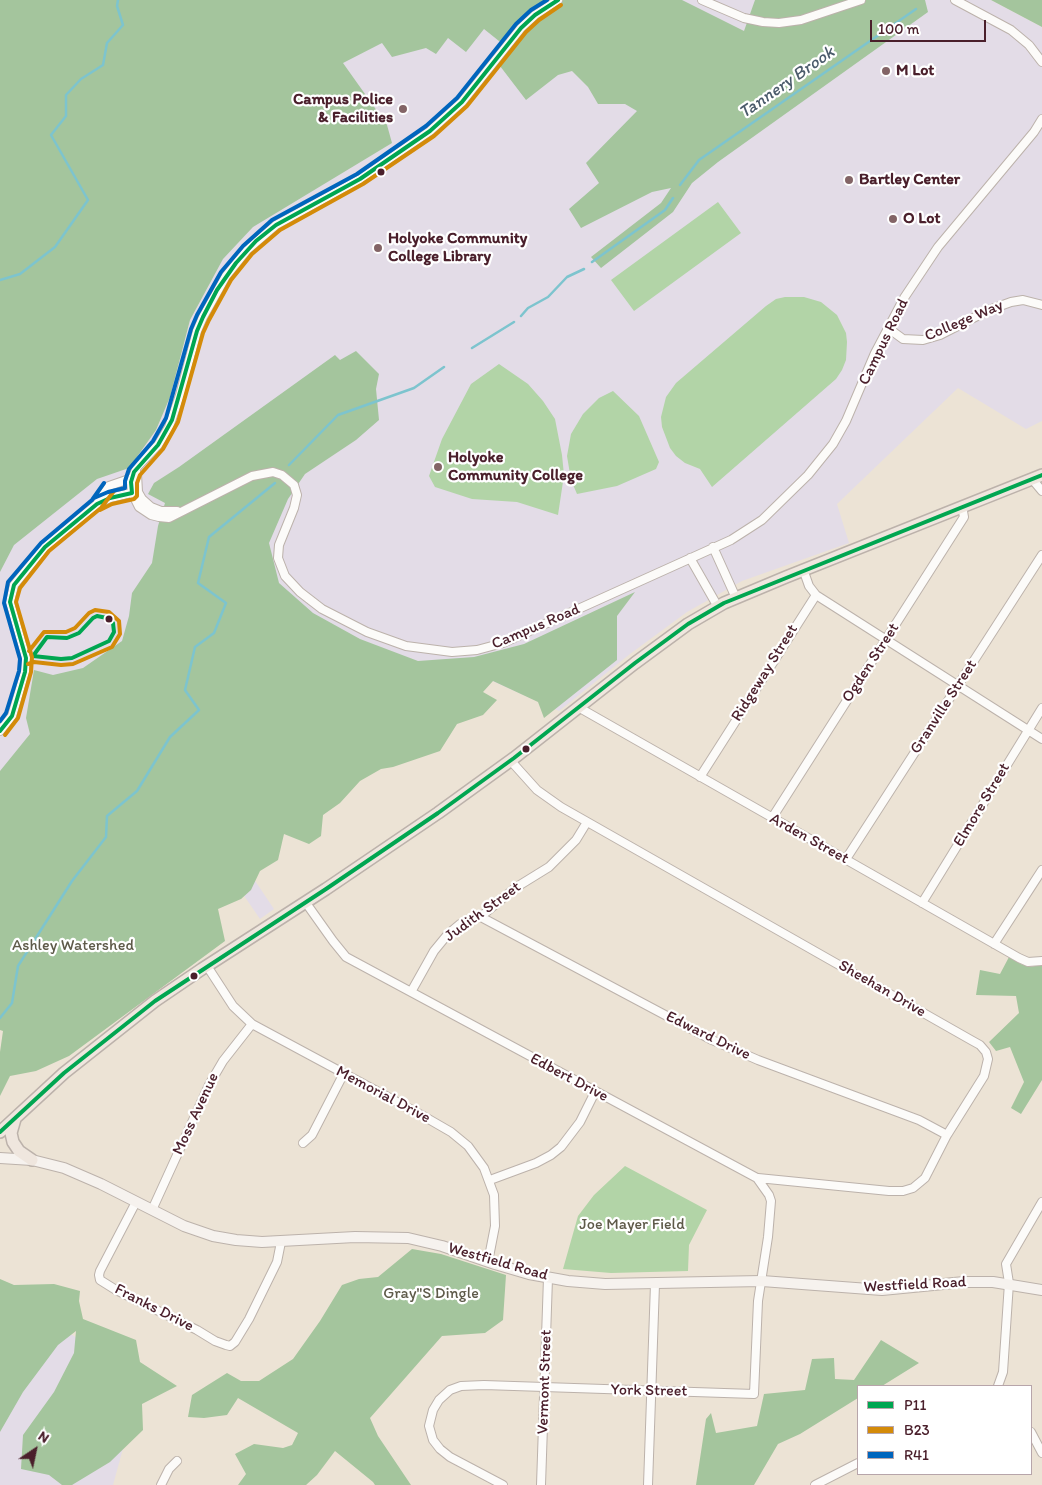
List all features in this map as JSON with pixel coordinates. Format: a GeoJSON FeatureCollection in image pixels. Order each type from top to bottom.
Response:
{"type":"FeatureCollection","features":[{"type":"Feature","properties":{"kind":"main road"},"geometry":{"type":"LineString","coordinates":[[0,1132],[64,1073],[155,1001],[306,903],[417,827],[510,760],[676,632],[736,598],[803,569],[1037,477]]}},
{"type":"Feature","properties":{"kind":"main road"},"geometry":{"type":"LineString","coordinates":[[15,1119],[11,1133],[13,1142],[19,1151],[32,1160]]}},
{"type":"Feature","properties":{"kind":"main road","name":"Westfield Road"},"geometry":{"type":"LineString","coordinates":[[0,1158],[32,1160],[73,1171],[184,1226],[213,1236],[247,1241],[281,1242],[355,1237],[408,1238],[442,1246],[518,1271],[548,1278],[605,1284],[762,1282],[882,1290],[964,1282],[1009,1283],[1042,1290]]}},
{"type":"Feature","properties":{"kind":"street"},"geometry":{"type":"LineString","coordinates":[[96,504],[110,498],[135,492],[131,482],[137,467],[158,445],[169,427],[180,395],[197,331],[203,317],[226,276],[247,250],[276,225],[360,179],[430,131],[462,102],[520,28],[535,15],[558,0]]}},
{"type":"Feature","properties":{"kind":"street"},"geometry":{"type":"LineString","coordinates":[[702,0],[744,18],[779,23],[801,20],[861,0]]}},
{"type":"Feature","properties":{"kind":"street"},"geometry":{"type":"LineString","coordinates":[[955,0],[1011,30],[1029,45],[1042,62]]}},
{"type":"Feature","properties":{"kind":"street","name":"Campus Road"},"geometry":{"type":"LineString","coordinates":[[135,492],[151,507],[161,511],[182,511],[252,476],[273,472],[282,475],[294,485],[297,495],[278,551],[281,571],[293,586],[314,604],[367,632],[406,646],[440,651],[471,650],[503,643],[713,548],[742,534],[762,520],[822,459],[842,429],[871,361],[904,298],[938,247],[1034,132],[1042,119]]}},
{"type":"Feature","properties":{"kind":"street","name":"College Way"},"geometry":{"type":"LineString","coordinates":[[888,328],[903,339],[923,340],[1011,302],[1030,301],[1042,305]]}},
{"type":"Feature","properties":{"kind":"street"},"geometry":{"type":"LineString","coordinates":[[0,731],[12,716],[25,672],[26,658],[10,602],[14,585],[45,547],[96,504],[109,486],[134,477]]}},
{"type":"Feature","properties":{"kind":"street"},"geometry":{"type":"LineString","coordinates":[[1037,477],[1042,491]]}},
{"type":"Feature","properties":{"kind":"street","name":"Ogden Street"},"geometry":{"type":"LineString","coordinates":[[772,818],[964,517],[962,506]]}},
{"type":"Feature","properties":{"kind":"street"},"geometry":{"type":"LineString","coordinates":[[713,548],[736,598]]}},
{"type":"Feature","properties":{"kind":"street","name":"Granville Street"},"geometry":{"type":"LineString","coordinates":[[846,859],[1042,554]]}},
{"type":"Feature","properties":{"kind":"street"},"geometry":{"type":"LineString","coordinates":[[690,558],[718,607]]}},
{"type":"Feature","properties":{"kind":"street"},"geometry":{"type":"LineString","coordinates":[[803,569],[809,586],[816,594],[1042,739]]}},
{"type":"Feature","properties":{"kind":"street","name":"Ridgeway Street"},"geometry":{"type":"LineString","coordinates":[[700,777],[816,594]]}},
{"type":"Feature","properties":{"kind":"street","name":"Arden Street"},"geometry":{"type":"LineString","coordinates":[[578,707],[1025,961],[1042,961]]}},
{"type":"Feature","properties":{"kind":"street","name":"Elmore Street"},"geometry":{"type":"LineString","coordinates":[[922,904],[1042,708]]}},
{"type":"Feature","properties":{"kind":"street","name":"Sheehan Drive"},"geometry":{"type":"LineString","coordinates":[[510,760],[542,795],[561,807],[878,987],[982,1047],[986,1052],[988,1059],[984,1076],[947,1135],[920,1184],[910,1189],[884,1190],[757,1178]]}},
{"type":"Feature","properties":{"kind":"street","name":"Judith Street"},"geometry":{"type":"LineString","coordinates":[[411,992],[429,958],[445,936],[460,924],[479,916],[495,906],[515,888],[555,862],[576,840],[587,822]]}},
{"type":"Feature","properties":{"kind":"street"},"geometry":{"type":"LineString","coordinates":[[994,944],[1042,870]]}},
{"type":"Feature","properties":{"kind":"street","name":"Edbert Drive"},"geometry":{"type":"LineString","coordinates":[[306,903],[346,957],[757,1178],[767,1190],[771,1201],[762,1282],[758,1301],[754,1394]]}},
{"type":"Feature","properties":{"kind":"street","name":"Edward Drive"},"geometry":{"type":"LineString","coordinates":[[479,916],[712,1040],[758,1060],[919,1120],[947,1135]]}},
{"type":"Feature","properties":{"kind":"street","name":"Memorial Drive"},"geometry":{"type":"LineString","coordinates":[[207,966],[233,1006],[252,1024],[425,1117],[456,1136],[477,1157],[490,1180],[496,1205],[493,1238],[488,1262]]}},
{"type":"Feature","properties":{"kind":"street","name":"Moss Avenue"},"geometry":{"type":"LineString","coordinates":[[152,1210],[214,1075],[252,1024]]}},
{"type":"Feature","properties":{"kind":"street"},"geometry":{"type":"LineString","coordinates":[[303,1143],[312,1135],[344,1074]]}},
{"type":"Feature","properties":{"kind":"street"},"geometry":{"type":"LineString","coordinates":[[490,1180],[536,1163],[556,1151],[576,1128],[595,1092]]}},
{"type":"Feature","properties":{"kind":"street","name":"Franks Drive"},"geometry":{"type":"LineString","coordinates":[[136,1202],[99,1273],[100,1280],[116,1290],[228,1346],[232,1345],[250,1319],[277,1262],[281,1242]]}},
{"type":"Feature","properties":{"kind":"street"},"geometry":{"type":"LineString","coordinates":[[1002,1384],[1009,1283],[1006,1264],[1039,1215],[1042,1202]]}},
{"type":"Feature","properties":{"kind":"street","name":"Vermont Street"},"geometry":{"type":"LineString","coordinates":[[541,1485],[548,1278]]}},
{"type":"Feature","properties":{"kind":"street"},"geometry":{"type":"LineString","coordinates":[[648,1485],[655,1284]]}},
{"type":"Feature","properties":{"kind":"street","name":"York Street"},"geometry":{"type":"LineString","coordinates":[[503,1485],[459,1463],[440,1449],[433,1440],[430,1431],[433,1410],[443,1395],[450,1390],[461,1386],[484,1385],[754,1394]]}},
{"type":"Feature","properties":{"kind":"street"},"geometry":{"type":"LineString","coordinates":[[1032,1434],[1042,1453]]}},
{"type":"Feature","properties":{"kind":"street"},"geometry":{"type":"LineString","coordinates":[[161,1485],[177,1461]]}},
{"type":"Feature","properties":{"kind":"street"},"geometry":{"type":"LineString","coordinates":[[815,1485],[857,1464]]}},
{"type":"Feature","properties":{"kind":"shaded area","name":"Holyoke Community College"},"geometry":{"type":"Polygon","coordinates":[[[169,0],[991,0],[1042,27],[1042,421],[1026,429],[958,388],[837,504],[849,543],[742,581],[687,612],[630,654],[559,711],[470,671],[235,851],[274,909],[260,919],[236,884],[0,828],[0,274],[169,0]]]}},
{"type":"Feature","properties":{"kind":"shaded area"},"geometry":{"type":"Polygon","coordinates":[[[0,1298],[144,1372],[113,1485],[0,1485],[0,1298]]]}},
{"type":"Feature","properties":{"kind":"green space"},"geometry":{"type":"Polygon","coordinates":[[[0,0],[682,0],[744,31],[755,0],[925,0],[928,12],[718,162],[692,183],[673,212],[601,268],[591,257],[661,203],[671,188],[652,192],[581,228],[569,209],[599,183],[586,163],[637,111],[625,104],[598,104],[588,87],[572,71],[558,75],[526,100],[500,66],[512,50],[484,29],[466,52],[448,38],[436,54],[426,48],[392,57],[382,43],[343,63],[387,125],[392,143],[253,227],[223,259],[190,320],[170,397],[156,430],[129,468],[97,479],[14,545],[0,572],[0,0]]]}},
{"type":"Feature","properties":{"kind":"green space"},"geometry":{"type":"Polygon","coordinates":[[[991,0],[1042,0],[1042,27],[991,0]]]}},
{"type":"Feature","properties":{"kind":"green space"},"geometry":{"type":"Polygon","coordinates":[[[718,202],[741,233],[634,311],[611,280],[718,202]]]}},
{"type":"Feature","properties":{"kind":"green space"},"geometry":{"type":"Polygon","coordinates":[[[804,297],[821,302],[837,315],[846,333],[846,360],[836,379],[712,487],[700,469],[685,463],[670,448],[662,427],[661,417],[666,397],[676,383],[766,306],[776,299],[804,297]]]}},
{"type":"Feature","properties":{"kind":"green space","name":"Ashley Watershed"},"geometry":{"type":"Polygon","coordinates":[[[356,351],[379,374],[376,389],[379,420],[356,440],[305,474],[288,499],[269,543],[279,583],[313,613],[360,639],[418,661],[474,657],[524,644],[635,592],[617,616],[617,660],[544,718],[538,702],[493,681],[483,692],[497,700],[483,715],[457,724],[440,751],[393,767],[381,769],[360,781],[340,803],[323,815],[321,836],[309,844],[284,834],[278,860],[260,871],[251,890],[241,899],[218,909],[225,941],[69,1056],[36,1071],[10,1076],[0,1096],[0,1052],[3,1031],[0,1030],[0,771],[30,734],[26,718],[34,670],[53,675],[83,668],[122,641],[129,616],[132,593],[152,563],[158,526],[165,503],[148,494],[154,483],[335,355],[340,360],[356,351]]]}},
{"type":"Feature","properties":{"kind":"green space"},"geometry":{"type":"Polygon","coordinates":[[[499,364],[528,384],[555,419],[564,475],[558,515],[517,502],[472,499],[435,487],[429,476],[442,439],[471,384],[499,364]]]}},
{"type":"Feature","properties":{"kind":"green space"},"geometry":{"type":"Polygon","coordinates":[[[613,391],[639,416],[659,462],[656,469],[617,486],[577,494],[571,480],[567,456],[571,434],[583,414],[599,398],[613,391]]]}},
{"type":"Feature","properties":{"kind":"green space"},"geometry":{"type":"Polygon","coordinates":[[[1009,957],[1029,967],[1042,965],[1042,1080],[1021,1114],[1011,1108],[1024,1082],[1010,1047],[996,1051],[989,1042],[1019,1013],[1016,996],[976,995],[980,970],[1000,974],[1009,957]]]}},
{"type":"Feature","properties":{"kind":"green space","name":"Joe Mayer Field"},"geometry":{"type":"Polygon","coordinates":[[[625,1166],[707,1210],[689,1245],[688,1271],[611,1273],[563,1269],[578,1216],[594,1195],[625,1166]]]}},
{"type":"Feature","properties":{"kind":"green space","name":"Gray\"S Dingle"},"geometry":{"type":"Polygon","coordinates":[[[412,1249],[441,1254],[506,1275],[503,1320],[485,1333],[442,1336],[370,1418],[378,1436],[411,1485],[375,1485],[335,1451],[317,1475],[306,1485],[238,1485],[246,1474],[235,1454],[254,1444],[283,1448],[292,1445],[298,1433],[238,1398],[227,1415],[204,1418],[188,1417],[192,1395],[227,1373],[241,1381],[259,1381],[293,1359],[320,1321],[342,1285],[359,1279],[378,1277],[412,1249]]]}},
{"type":"Feature","properties":{"kind":"green space"},"geometry":{"type":"Polygon","coordinates":[[[0,1279],[14,1285],[54,1284],[80,1291],[79,1301],[83,1319],[136,1340],[140,1362],[177,1386],[142,1404],[143,1430],[110,1462],[72,1485],[62,1485],[49,1475],[21,1469],[23,1435],[54,1392],[74,1353],[76,1331],[58,1345],[23,1392],[0,1432],[0,1279]]]}},
{"type":"Feature","properties":{"kind":"green space"},"geometry":{"type":"Polygon","coordinates":[[[881,1340],[919,1363],[884,1385],[857,1385],[857,1399],[800,1434],[778,1444],[754,1485],[696,1485],[706,1419],[711,1413],[716,1433],[757,1426],[764,1394],[805,1390],[812,1359],[834,1358],[835,1379],[854,1380],[881,1340]]]}},
{"type":"Feature","properties":{"kind":"waterway"},"geometry":{"type":"LineString","coordinates":[[0,280],[20,274],[55,247],[88,200],[51,135],[66,116],[66,95],[81,79],[103,65],[107,43],[123,25],[117,6],[118,0]]}},
{"type":"Feature","properties":{"kind":"waterway","name":"Tannery Brook"},"geometry":{"type":"LineString","coordinates":[[680,185],[699,160],[916,9]]}},
{"type":"Feature","properties":{"kind":"waterway","name":"Tannery Brook"},"geometry":{"type":"LineString","coordinates":[[592,262],[665,210],[673,198]]}},
{"type":"Feature","properties":{"kind":"waterway","name":"Tannery Brook"},"geometry":{"type":"LineString","coordinates":[[521,316],[528,308],[548,297],[567,277],[584,269]]}},
{"type":"Feature","properties":{"kind":"waterway","name":"Tannery Brook"},"geometry":{"type":"LineString","coordinates":[[472,348],[514,322]]}},
{"type":"Feature","properties":{"kind":"waterway","name":"Tannery Brook"},"geometry":{"type":"LineString","coordinates":[[289,465],[338,415],[414,388],[444,367]]}},
{"type":"Feature","properties":{"kind":"waterway","name":"Tannery Brook"},"geometry":{"type":"LineString","coordinates":[[0,1018],[12,1003],[18,966],[72,881],[106,837],[107,816],[137,791],[170,737],[199,710],[185,690],[195,647],[214,633],[226,603],[198,583],[209,537],[275,483]]}},
{"type":"Feature","properties":{"kind":"transit line","name":"R41"},"geometry":{"type":"LineString","coordinates":[[94,498],[125,488],[129,469],[153,441],[166,418],[191,329],[197,315],[221,272],[243,246],[272,220],[357,174],[426,126],[457,98],[516,24],[531,10],[547,0]]}},
{"type":"Feature","properties":{"kind":"transit line","name":"P11"},"geometry":{"type":"LineString","coordinates":[[0,731],[12,716],[25,672],[26,658],[10,602],[14,585],[45,547],[97,504],[110,498],[132,493],[131,482],[134,472],[158,445],[172,420],[197,331],[203,317],[217,290],[236,263],[256,241],[276,225],[360,179],[430,131],[462,102],[521,28],[535,15],[558,0]]}},
{"type":"Feature","properties":{"kind":"transit line","name":"B23"},"geometry":{"type":"LineString","coordinates":[[100,510],[112,504],[134,499],[137,496],[137,483],[140,475],[163,449],[178,422],[203,333],[209,320],[231,280],[252,254],[280,230],[363,184],[434,136],[467,106],[526,32],[539,20],[561,5]]}},
{"type":"Feature","properties":{"kind":"transit line","name":"P11"},"geometry":{"type":"LineString","coordinates":[[0,1132],[64,1073],[155,1001],[438,813],[514,758],[688,624],[724,603],[1042,475]]}},
{"type":"Feature","properties":{"kind":"transit line","name":"R41"},"geometry":{"type":"LineString","coordinates":[[0,721],[6,713],[19,671],[20,659],[4,603],[8,582],[41,543],[92,500],[104,483]]}},
{"type":"Feature","properties":{"kind":"transit line","name":"B23"},"geometry":{"type":"LineString","coordinates":[[5,735],[18,718],[31,672],[32,657],[16,602],[20,588],[49,551],[101,508],[114,491]]}},
{"type":"Feature","properties":{"kind":"transit line","name":"B23"},"geometry":{"type":"LineString","coordinates":[[28,664],[34,662],[61,665],[73,664],[112,647],[120,634],[119,621],[109,612],[95,610],[89,613],[75,628],[66,632],[44,632],[29,651]]}},
{"type":"Feature","properties":{"kind":"transit line","name":"P11"},"geometry":{"type":"LineString","coordinates":[[97,616],[107,618],[113,623],[114,632],[109,641],[72,658],[61,659],[33,656],[47,637],[67,638],[79,633],[97,616]]}},
{"type":"Feature","properties":{"kind":"place","name":"M Lot"},"geometry":{"type":"Point","coordinates":[886,71]}},
{"type":"Feature","properties":{"kind":"place","name":"Campus Police & Facilities"},"geometry":{"type":"Point","coordinates":[403,109]}},
{"type":"Feature","properties":{"kind":"place","name":"Bartley Center"},"geometry":{"type":"Point","coordinates":[849,180]}},
{"type":"Feature","properties":{"kind":"place","name":"O Lot"},"geometry":{"type":"Point","coordinates":[893,219]}},
{"type":"Feature","properties":{"kind":"place","name":"Holyoke Community College Library"},"geometry":{"type":"Point","coordinates":[378,248]}},
{"type":"Feature","properties":{"kind":"place","name":"Holyoke Community College"},"geometry":{"type":"Point","coordinates":[438,467]}}]}
